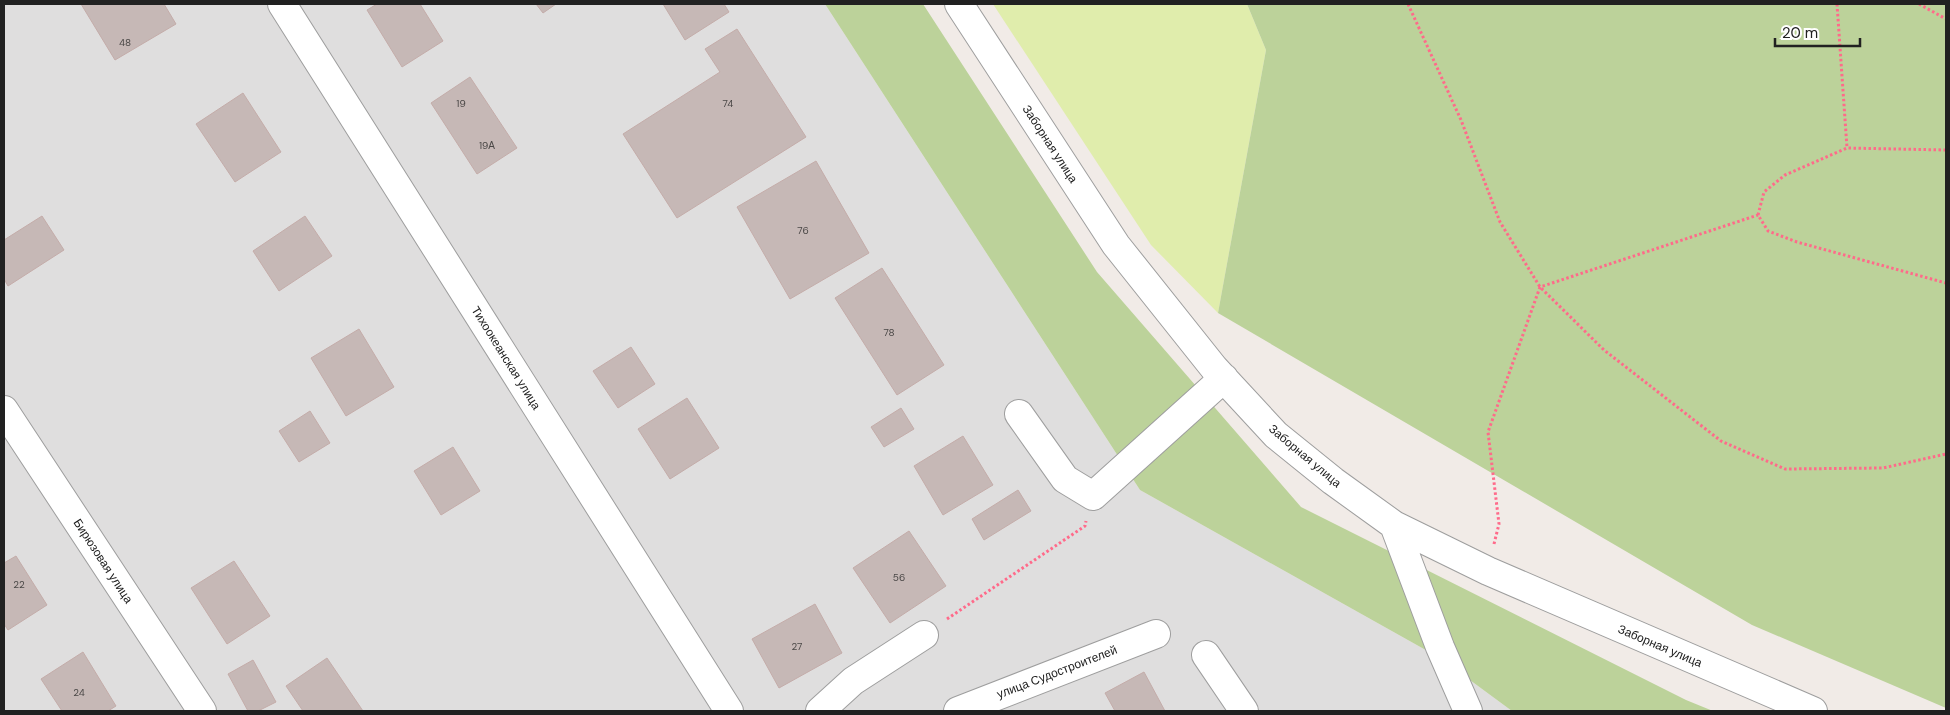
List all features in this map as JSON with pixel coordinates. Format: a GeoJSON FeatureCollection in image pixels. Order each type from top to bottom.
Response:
{"type":"FeatureCollection","features":[{"type":"Feature","properties":{"kind":"street","name":"Тихоокеанская улица"},"geometry":{"type":"LineString","coordinates":[[282,4],[729,711]]}},
{"type":"Feature","properties":{"kind":"street","name":"Заборная улица"},"geometry":{"type":"LineString","coordinates":[[959,4],[1116,245],[1224,378],[1276,435],[1333,481],[1394,525],[1488,571],[1813,711]]}},
{"type":"Feature","properties":{"kind":"street"},"geometry":{"type":"LineString","coordinates":[[1019,414],[1065,479],[1093,496],[1224,378]]}},
{"type":"Feature","properties":{"kind":"street","name":"Бирюзовая улица"},"geometry":{"type":"LineString","coordinates":[[4,410],[202,711]]}},
{"type":"Feature","properties":{"kind":"street"},"geometry":{"type":"LineString","coordinates":[[1394,525],[1440,648],[1468,711]]}},
{"type":"Feature","properties":{"kind":"street","name":"улица Судостроителей"},"geometry":{"type":"LineString","coordinates":[[958,711],[1156,634]]}},
{"type":"Feature","properties":{"kind":"street"},"geometry":{"type":"LineString","coordinates":[[820,711],[853,681],[924,635]]}},
{"type":"Feature","properties":{"kind":"street"},"geometry":{"type":"LineString","coordinates":[[1206,655],[1244,711]]}},
{"type":"Feature","properties":{"kind":"path"},"geometry":{"type":"LineString","coordinates":[[1408,4],[1461,120],[1500,222],[1540,287],[1604,350],[1720,441],[1785,469],[1883,468],[1946,454]]}},
{"type":"Feature","properties":{"kind":"path"},"geometry":{"type":"LineString","coordinates":[[1837,4],[1846,148]]}},
{"type":"Feature","properties":{"kind":"path"},"geometry":{"type":"LineString","coordinates":[[1919,4],[1946,19]]}},
{"type":"Feature","properties":{"kind":"path"},"geometry":{"type":"LineString","coordinates":[[1946,150],[1846,148],[1785,175],[1764,192],[1758,215],[1768,231],[1797,242],[1946,284]]}},
{"type":"Feature","properties":{"kind":"path"},"geometry":{"type":"LineString","coordinates":[[1540,287],[1758,215]]}},
{"type":"Feature","properties":{"kind":"path"},"geometry":{"type":"LineString","coordinates":[[1488,571],[1499,524],[1488,432],[1540,287]]}},
{"type":"Feature","properties":{"kind":"path"},"geometry":{"type":"LineString","coordinates":[[924,635],[1085,526],[1093,496]]}},
{"type":"Feature","properties":{"kind":"shaded area"},"geometry":{"type":"Polygon","coordinates":[[[4,4],[825,4],[1140,490],[1440,658],[1512,711],[4,711],[4,4]]]}},
{"type":"Feature","properties":{"kind":"green space"},"geometry":{"type":"Polygon","coordinates":[[[825,4],[923,4],[1097,272],[1301,507],[1686,700],[1713,711],[1512,711],[1440,658],[1140,490],[825,4]]]}},
{"type":"Feature","properties":{"kind":"green space"},"geometry":{"type":"Polygon","coordinates":[[[993,4],[1247,4],[1266,50],[1218,313],[1151,245],[993,4]]]}},
{"type":"Feature","properties":{"kind":"green space"},"geometry":{"type":"Polygon","coordinates":[[[1247,4],[1946,4],[1946,708],[1752,625],[1218,313],[1266,50],[1247,4]]]}},
{"type":"Feature","properties":{"kind":"building"},"geometry":{"type":"Polygon","coordinates":[[[81,4],[164,4],[176,24],[115,60],[81,4]]]}},
{"type":"Feature","properties":{"kind":"building"},"geometry":{"type":"Polygon","coordinates":[[[377,4],[420,4],[443,41],[402,67],[367,10],[377,4]]]}},
{"type":"Feature","properties":{"kind":"building"},"geometry":{"type":"Polygon","coordinates":[[[536,4],[556,4],[543,13],[536,4]]]}},
{"type":"Feature","properties":{"kind":"building"},"geometry":{"type":"Polygon","coordinates":[[[663,4],[724,4],[729,12],[685,40],[663,4]]]}},
{"type":"Feature","properties":{"kind":"building"},"geometry":{"type":"Polygon","coordinates":[[[737,29],[806,137],[677,218],[623,134],[720,72],[705,49],[737,29]]]}},
{"type":"Feature","properties":{"kind":"building"},"geometry":{"type":"Polygon","coordinates":[[[470,77],[517,148],[477,174],[431,103],[470,77]]]}},
{"type":"Feature","properties":{"kind":"building"},"geometry":{"type":"Polygon","coordinates":[[[243,93],[281,152],[235,182],[196,124],[243,93]]]}},
{"type":"Feature","properties":{"kind":"building"},"geometry":{"type":"Polygon","coordinates":[[[816,161],[869,253],[790,299],[737,207],[816,161]]]}},
{"type":"Feature","properties":{"kind":"building"},"geometry":{"type":"Polygon","coordinates":[[[42,216],[64,250],[8,286],[4,279],[4,240],[42,216]]]}},
{"type":"Feature","properties":{"kind":"building"},"geometry":{"type":"Polygon","coordinates":[[[305,216],[332,256],[279,291],[253,251],[305,216]]]}},
{"type":"Feature","properties":{"kind":"building"},"geometry":{"type":"Polygon","coordinates":[[[882,268],[944,365],[897,395],[835,298],[882,268]]]}},
{"type":"Feature","properties":{"kind":"building"},"geometry":{"type":"Polygon","coordinates":[[[359,329],[394,387],[346,416],[311,358],[359,329]]]}},
{"type":"Feature","properties":{"kind":"building"},"geometry":{"type":"Polygon","coordinates":[[[631,347],[655,384],[618,408],[593,371],[631,347]]]}},
{"type":"Feature","properties":{"kind":"building"},"geometry":{"type":"Polygon","coordinates":[[[687,398],[719,448],[670,479],[638,429],[687,398]]]}},
{"type":"Feature","properties":{"kind":"building"},"geometry":{"type":"Polygon","coordinates":[[[901,408],[914,429],[884,447],[871,427],[901,408]]]}},
{"type":"Feature","properties":{"kind":"building"},"geometry":{"type":"Polygon","coordinates":[[[310,411],[330,443],[299,462],[279,431],[310,411]]]}},
{"type":"Feature","properties":{"kind":"building"},"geometry":{"type":"Polygon","coordinates":[[[963,436],[993,485],[943,515],[914,466],[963,436]]]}},
{"type":"Feature","properties":{"kind":"building"},"geometry":{"type":"Polygon","coordinates":[[[453,447],[480,491],[441,515],[414,471],[453,447]]]}},
{"type":"Feature","properties":{"kind":"building"},"geometry":{"type":"Polygon","coordinates":[[[1018,490],[1031,511],[984,540],[972,519],[1018,490]]]}},
{"type":"Feature","properties":{"kind":"building"},"geometry":{"type":"Polygon","coordinates":[[[909,531],[946,586],[890,623],[853,568],[909,531]]]}},
{"type":"Feature","properties":{"kind":"building"},"geometry":{"type":"Polygon","coordinates":[[[16,556],[47,605],[8,630],[4,624],[4,563],[16,556]]]}},
{"type":"Feature","properties":{"kind":"building"},"geometry":{"type":"Polygon","coordinates":[[[234,561],[270,616],[227,644],[191,588],[234,561]]]}},
{"type":"Feature","properties":{"kind":"building"},"geometry":{"type":"Polygon","coordinates":[[[815,604],[842,653],[779,688],[752,639],[815,604]]]}},
{"type":"Feature","properties":{"kind":"building"},"geometry":{"type":"Polygon","coordinates":[[[83,652],[116,706],[108,711],[62,711],[41,679],[83,652]]]}},
{"type":"Feature","properties":{"kind":"building"},"geometry":{"type":"Polygon","coordinates":[[[327,658],[363,711],[303,711],[286,686],[327,658]]]}},
{"type":"Feature","properties":{"kind":"building"},"geometry":{"type":"Polygon","coordinates":[[[253,660],[276,702],[258,711],[248,711],[228,674],[253,660]]]}},
{"type":"Feature","properties":{"kind":"building"},"geometry":{"type":"Polygon","coordinates":[[[1144,672],[1165,711],[1115,711],[1105,693],[1144,672]]]}}]}
